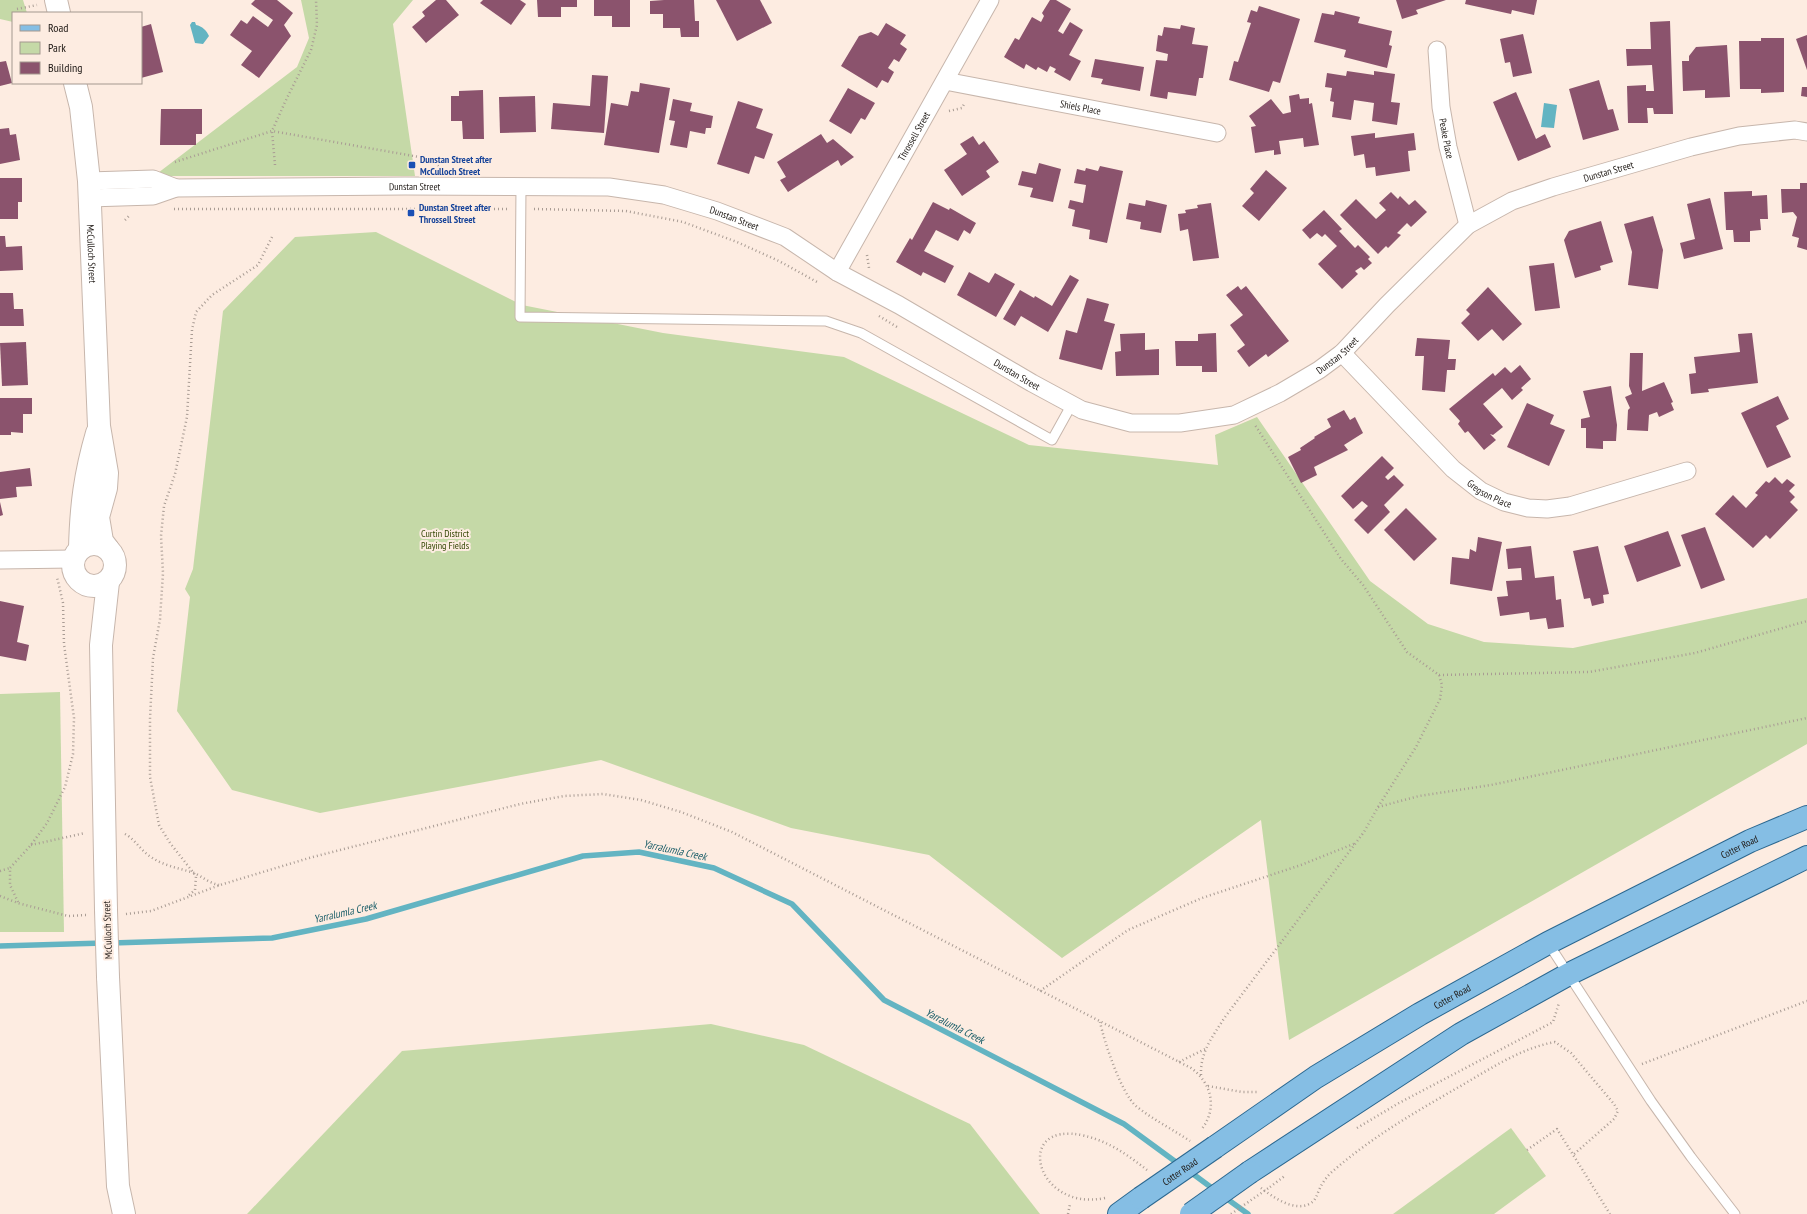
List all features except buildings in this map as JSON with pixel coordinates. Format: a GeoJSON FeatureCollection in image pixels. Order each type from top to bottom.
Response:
{"type":"FeatureCollection","features":[{"type":"Feature","properties":{"kind":"main road"},"geometry":{"type":"LineString","coordinates":[[56,0],[59,12]]}},
{"type":"Feature","properties":{"kind":"main road","name":"McCulloch Street"},"geometry":{"type":"LineString","coordinates":[[75,84],[81,107],[89,189],[99,426],[107,474],[106,488],[98,517],[102,541],[108,549]]}},
{"type":"Feature","properties":{"kind":"main road","name":"McCulloch Street"},"geometry":{"type":"LineString","coordinates":[[70,560],[85,480],[99,426]]}},
{"type":"Feature","properties":{"kind":"main road"},"geometry":{"type":"LineString","coordinates":[[93,544],[101,545],[108,549],[113,555],[116,565],[114,573],[108,582],[94,587],[84,585],[74,574],[70,560],[86,545],[93,544]]}},
{"type":"Feature","properties":{"kind":"main road","name":"McCulloch Street"},"geometry":{"type":"LineString","coordinates":[[108,582],[101,645],[105,913],[118,1186],[124,1214]]}},
{"type":"Feature","properties":{"kind":"main road","name":"McCulloch Street"},"geometry":{"type":"LineString","coordinates":[[84,585],[101,645]]}},
{"type":"Feature","properties":{"kind":"main road","name":"Cotter Road"},"geometry":{"type":"LineString","coordinates":[[1113,1206],[1141,1198],[1323,1073],[1420,1014],[1548,942],[1750,841],[1807,817]]}},
{"type":"Feature","properties":{"kind":"main road"},"geometry":{"type":"LineString","coordinates":[[1191,1214],[1250,1172],[1461,1034],[1569,974],[1807,857]]}},
{"type":"Feature","properties":{"kind":"street","name":"Throssell Street"},"geometry":{"type":"LineString","coordinates":[[837,272],[990,0]]}},
{"type":"Feature","properties":{"kind":"street","name":"Peake Place"},"geometry":{"type":"LineString","coordinates":[[1437,50],[1442,107],[1448,147],[1468,225]]}},
{"type":"Feature","properties":{"kind":"street","name":"Shiels Place"},"geometry":{"type":"LineString","coordinates":[[945,81],[1217,133]]}},
{"type":"Feature","properties":{"kind":"street","name":"Dunstan Street"},"geometry":{"type":"LineString","coordinates":[[89,189],[153,196],[176,188],[521,186],[609,187],[664,195],[717,211],[785,237],[837,272],[1032,384],[1082,410],[1131,423],[1180,423],[1234,415],[1280,393],[1319,370],[1342,353],[1387,305],[1468,225],[1512,201],[1552,187],[1691,147],[1738,136],[1795,130],[1807,132]]}},
{"type":"Feature","properties":{"kind":"street","name":"Gregson Place"},"geometry":{"type":"LineString","coordinates":[[1342,353],[1452,468],[1481,491],[1504,502],[1528,508],[1547,509],[1570,506],[1686,471]]}},
{"type":"Feature","properties":{"kind":"street"},"geometry":{"type":"LineString","coordinates":[[0,560],[70,560]]}},
{"type":"Feature","properties":{"kind":"lane"},"geometry":{"type":"LineString","coordinates":[[521,186],[520,317],[826,321],[861,333],[1052,440],[1072,404]]}},
{"type":"Feature","properties":{"kind":"lane"},"geometry":{"type":"LineString","coordinates":[[1548,942],[1569,974],[1576,988],[1691,1157],[1735,1214]]}},
{"type":"Feature","properties":{"kind":"path"},"geometry":{"type":"LineString","coordinates":[[275,165],[272,131],[311,50],[317,25],[316,0]]}},
{"type":"Feature","properties":{"kind":"path"},"geometry":{"type":"LineString","coordinates":[[946,112],[962,108],[964,104]]}},
{"type":"Feature","properties":{"kind":"path"},"geometry":{"type":"LineString","coordinates":[[176,162],[272,131],[425,158],[444,168]]}},
{"type":"Feature","properties":{"kind":"path"},"geometry":{"type":"LineString","coordinates":[[125,220],[134,209]]}},
{"type":"Feature","properties":{"kind":"path"},"geometry":{"type":"LineString","coordinates":[[173,209],[521,209],[626,211],[683,222],[737,242],[779,261],[820,284]]}},
{"type":"Feature","properties":{"kind":"path"},"geometry":{"type":"LineString","coordinates":[[220,885],[213,884],[195,874],[170,843],[159,825],[150,777],[150,719],[153,658],[160,619],[163,574],[161,536],[164,506],[175,474],[187,417],[192,330],[196,312],[212,295],[258,265],[273,235]]}},
{"type":"Feature","properties":{"kind":"path"},"geometry":{"type":"LineString","coordinates":[[867,252],[868,267],[880,278],[872,291]]}},
{"type":"Feature","properties":{"kind":"path"},"geometry":{"type":"LineString","coordinates":[[875,314],[902,330]]}},
{"type":"Feature","properties":{"kind":"path"},"geometry":{"type":"LineString","coordinates":[[1201,1075],[1205,1048],[1225,1017],[1357,842],[1416,747],[1440,699],[1442,684],[1439,675],[1407,652],[1363,585],[1341,559],[1245,410]]}},
{"type":"Feature","properties":{"kind":"path"},"geometry":{"type":"LineString","coordinates":[[0,871],[10,868],[31,845],[47,823],[65,787],[73,754],[74,718],[64,644],[63,603],[70,560]]}},
{"type":"Feature","properties":{"kind":"path"},"geometry":{"type":"LineString","coordinates":[[1439,675],[1589,672],[1695,653],[1807,621]]}},
{"type":"Feature","properties":{"kind":"path"},"geometry":{"type":"LineString","coordinates":[[1378,807],[1419,796],[1491,784],[1807,718]]}},
{"type":"Feature","properties":{"kind":"path"},"geometry":{"type":"LineString","coordinates":[[0,896],[18,903],[68,916],[151,911],[220,885],[309,858],[520,804],[564,796],[603,794],[641,800],[682,812],[732,832],[1100,1021],[1201,1075],[1208,1086],[1211,1105],[1209,1117],[1197,1135]]}},
{"type":"Feature","properties":{"kind":"path"},"geometry":{"type":"LineString","coordinates":[[1040,990],[1128,930],[1202,898],[1301,865],[1357,842]]}},
{"type":"Feature","properties":{"kind":"path"},"geometry":{"type":"LineString","coordinates":[[10,868],[10,885],[18,903]]}},
{"type":"Feature","properties":{"kind":"path"},"geometry":{"type":"LineString","coordinates":[[184,899],[194,890],[195,874]]}},
{"type":"Feature","properties":{"kind":"path"},"geometry":{"type":"LineString","coordinates":[[1354,1130],[1400,1103],[1553,1022],[1569,974]]}},
{"type":"Feature","properties":{"kind":"path"},"geometry":{"type":"LineString","coordinates":[[1630,1068],[1807,1001]]}},
{"type":"Feature","properties":{"kind":"path"},"geometry":{"type":"LineString","coordinates":[[1100,1021],[1103,1038],[1124,1088],[1134,1105]]}},
{"type":"Feature","properties":{"kind":"path"},"geometry":{"type":"LineString","coordinates":[[1316,1198],[1320,1188],[1331,1172],[1394,1124],[1510,1058],[1555,1042],[1571,1053],[1614,1104],[1618,1111],[1614,1119],[1573,1155]]}},
{"type":"Feature","properties":{"kind":"path"},"geometry":{"type":"LineString","coordinates":[[1179,1062],[1205,1048]]}},
{"type":"Feature","properties":{"kind":"path"},"geometry":{"type":"LineString","coordinates":[[1208,1086],[1242,1092],[1260,1091]]}},
{"type":"Feature","properties":{"kind":"path"},"geometry":{"type":"LineString","coordinates":[[1527,1150],[1557,1129],[1610,1214]]}},
{"type":"Feature","properties":{"kind":"path"},"geometry":{"type":"LineString","coordinates":[[1042,1179],[1039,1162],[1044,1148],[1053,1140],[1065,1136],[1081,1136],[1101,1141],[1116,1148],[1133,1160]]}},
{"type":"Feature","properties":{"kind":"path"},"geometry":{"type":"LineString","coordinates":[[1231,1214],[1270,1186]]}},
{"type":"Feature","properties":{"kind":"path"},"geometry":{"type":"LineString","coordinates":[[1064,1201],[1070,1204],[1076,1204]]}},
{"type":"Feature","properties":{"kind":"path"},"geometry":{"type":"LineString","coordinates":[[1094,1202],[1113,1206]]}},
{"type":"Feature","properties":{"kind":"path"},"geometry":{"type":"LineString","coordinates":[[1068,1214],[1070,1204]]}},
{"type":"Feature","properties":{"kind":"green space"},"geometry":{"type":"Polygon","coordinates":[[[0,0],[23,0],[27,12],[12,12],[12,22],[0,19],[0,0]]]}},
{"type":"Feature","properties":{"kind":"green space"},"geometry":{"type":"Polygon","coordinates":[[[301,0],[413,0],[393,24],[415,176],[154,176],[297,67],[309,38],[301,0]]]}},
{"type":"Feature","properties":{"kind":"green space","name":"Curtin District Playing Fields"},"geometry":{"type":"Polygon","coordinates":[[[376,232],[522,305],[663,333],[844,357],[1029,445],[1218,465],[1215,435],[1257,417],[1370,581],[1428,624],[1484,642],[1573,648],[1807,598],[1807,744],[1289,1040],[1261,820],[1062,958],[929,855],[791,828],[601,760],[320,813],[232,790],[177,711],[190,597],[185,589],[193,569],[223,311],[295,237],[376,232]]]}},
{"type":"Feature","properties":{"kind":"green space"},"geometry":{"type":"Polygon","coordinates":[[[60,692],[64,932],[0,932],[0,694],[60,692]]]}},
{"type":"Feature","properties":{"kind":"green space"},"geometry":{"type":"Polygon","coordinates":[[[711,1024],[804,1045],[970,1124],[1040,1214],[247,1214],[402,1051],[711,1024]]]}},
{"type":"Feature","properties":{"kind":"green space"},"geometry":{"type":"Polygon","coordinates":[[[1511,1128],[1546,1176],[1494,1214],[1393,1214],[1511,1128]]]}},
{"type":"Feature","properties":{"kind":"water"},"geometry":{"type":"Polygon","coordinates":[[[192,22],[195,22],[196,25],[206,31],[209,36],[203,44],[195,43],[190,25],[192,22]]]}},
{"type":"Feature","properties":{"kind":"water"},"geometry":{"type":"Polygon","coordinates":[[[1544,103],[1557,105],[1554,128],[1541,127],[1544,103]]]}},
{"type":"Feature","properties":{"kind":"waterway","name":"Yarralumla Creek"},"geometry":{"type":"LineString","coordinates":[[112,943],[272,938],[366,919],[583,856],[639,852],[714,868],[792,904],[884,1000],[1124,1124],[1180,1165]]}},
{"type":"Feature","properties":{"kind":"waterway","name":"Yarralumla Creek"},"geometry":{"type":"LineString","coordinates":[[0,946],[104,943]]}},
{"type":"Feature","properties":{"kind":"waterway","name":"Yarralumla Creek"},"geometry":{"type":"LineString","coordinates":[[1189,1171],[1216,1191]]}},
{"type":"Feature","properties":{"kind":"waterway","name":"Yarralumla Creek"},"geometry":{"type":"LineString","coordinates":[[1223,1196],[1248,1214]]}},
{"type":"Feature","properties":{"kind":"place","name":"Dunstan Street after McCulloch Street"},"geometry":{"type":"Point","coordinates":[412,165]}},
{"type":"Feature","properties":{"kind":"place","name":"Dunstan Street after Throssell Street"},"geometry":{"type":"Point","coordinates":[411,213]}}]}
